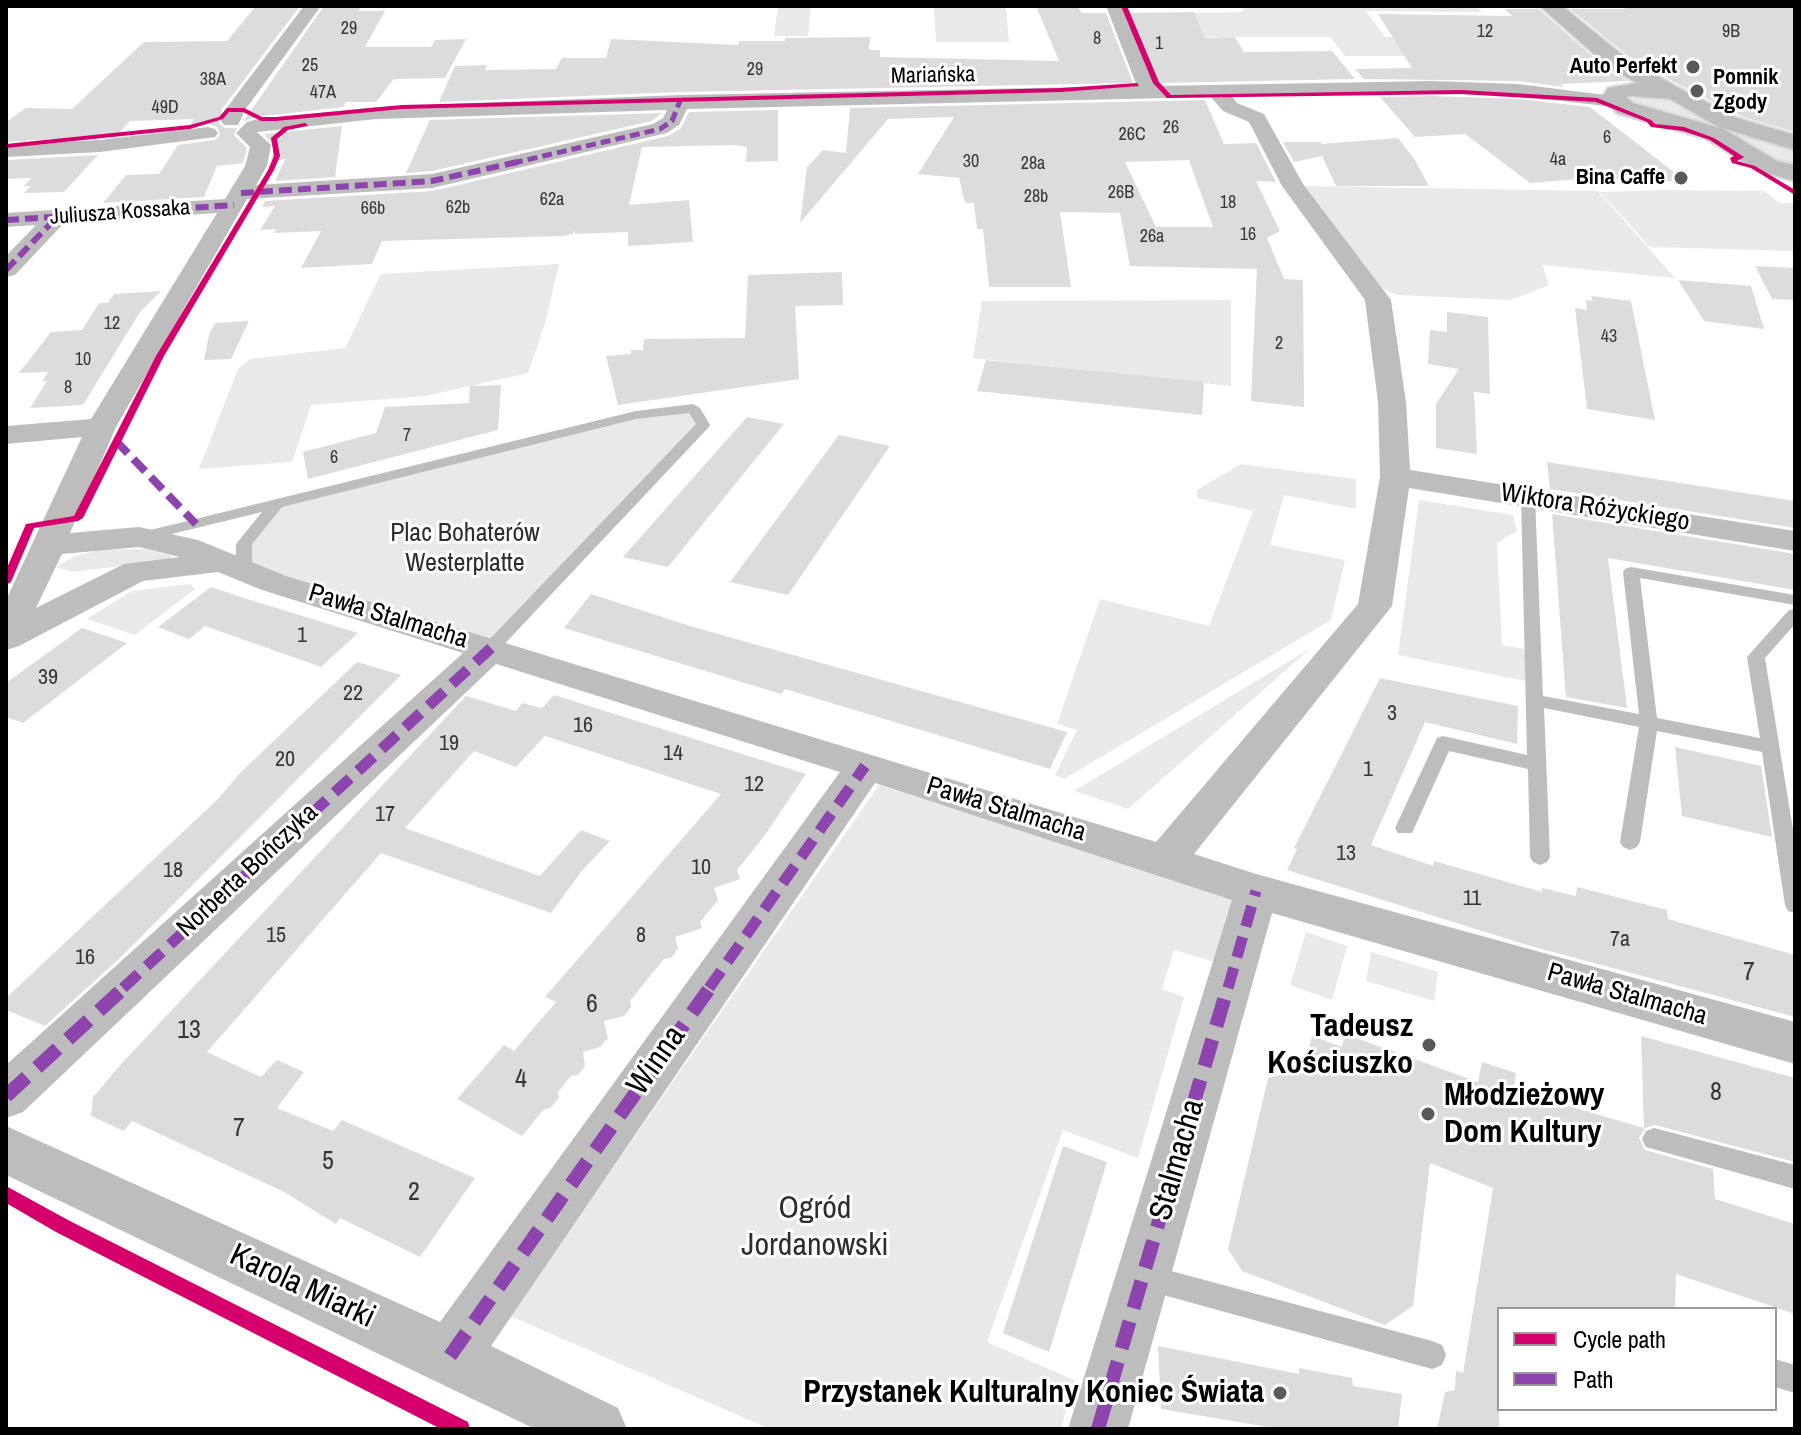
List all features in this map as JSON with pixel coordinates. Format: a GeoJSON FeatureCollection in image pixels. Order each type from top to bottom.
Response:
{"type":"FeatureCollection","features":[{"type":"Feature","properties":{"kind":"main road"},"geometry":{"type":"LineString","coordinates":[[1550,6],[1618,63],[1633,80],[1622,93]]}},
{"type":"Feature","properties":{"kind":"main road"},"geometry":{"type":"LineString","coordinates":[[1618,63],[1668,91],[1687,97],[1729,123],[1795,143]]}},
{"type":"Feature","properties":{"kind":"main road"},"geometry":{"type":"LineString","coordinates":[[1622,93],[1668,91]]}},
{"type":"Feature","properties":{"kind":"main road"},"geometry":{"type":"LineString","coordinates":[[1622,93],[1634,111],[1713,133],[1768,166],[1795,173]]}},
{"type":"Feature","properties":{"kind":"street"},"geometry":{"type":"LineString","coordinates":[[6,635],[50,545],[101,427],[238,199],[261,150],[235,110],[313,6]]}},
{"type":"Feature","properties":{"kind":"street"},"geometry":{"type":"LineString","coordinates":[[1114,6],[1149,92]]}},
{"type":"Feature","properties":{"kind":"street","name":"Mariańska"},"geometry":{"type":"LineString","coordinates":[[6,151],[100,146],[208,133],[221,137],[244,127],[360,114],[680,101],[1432,87],[1622,93]]}},
{"type":"Feature","properties":{"kind":"street"},"geometry":{"type":"LineString","coordinates":[[1165,860],[1375,606],[1395,477],[1392,402],[1378,300],[1293,186],[1257,118],[1230,107],[1217,91]]}},
{"type":"Feature","properties":{"kind":"street"},"geometry":{"type":"LineString","coordinates":[[238,199],[432,181],[660,129],[672,121],[680,101]]}},
{"type":"Feature","properties":{"kind":"street","name":"Juliusza Kossaka"},"geometry":{"type":"LineString","coordinates":[[6,220],[56,218],[238,199]]}},
{"type":"Feature","properties":{"kind":"street"},"geometry":{"type":"LineString","coordinates":[[6,270],[56,218]]}},
{"type":"Feature","properties":{"kind":"street"},"geometry":{"type":"LineString","coordinates":[[6,435],[101,427]]}},
{"type":"Feature","properties":{"kind":"street","name":"Wiktora Różyckiego"},"geometry":{"type":"LineString","coordinates":[[1395,477],[1795,541]]}},
{"type":"Feature","properties":{"kind":"street","name":"Pawła Stalmacha"},"geometry":{"type":"LineString","coordinates":[[50,545],[139,537],[186,547],[235,569],[1256,891],[1795,1043]]}},
{"type":"Feature","properties":{"kind":"street","name":"Pawła Stalmacha"},"geometry":{"type":"LineString","coordinates":[[6,635],[136,571],[175,565],[235,569]]}},
{"type":"Feature","properties":{"kind":"street"},"geometry":{"type":"LineString","coordinates":[[34,579],[136,571]]}},
{"type":"Feature","properties":{"kind":"street","name":"Norberta Bończyka"},"geometry":{"type":"LineString","coordinates":[[6,1096],[491,648]]}},
{"type":"Feature","properties":{"kind":"street","name":"Winna"},"geometry":{"type":"LineString","coordinates":[[450,1356],[865,766]]}},
{"type":"Feature","properties":{"kind":"street","name":"Stalmacha"},"geometry":{"type":"LineString","coordinates":[[1098,1429],[1256,891]]}},
{"type":"Feature","properties":{"kind":"street","name":"Karola Miarki"},"geometry":{"type":"LineString","coordinates":[[6,1150],[450,1356],[597,1429]]}},
{"type":"Feature","properties":{"kind":"lane"},"geometry":{"type":"LineString","coordinates":[[139,537],[636,415],[693,408],[703,425],[491,648]]}},
{"type":"Feature","properties":{"kind":"lane"},"geometry":{"type":"LineString","coordinates":[[1528,497],[1540,857]]}},
{"type":"Feature","properties":{"kind":"lane"},"geometry":{"type":"LineString","coordinates":[[235,569],[244,562],[244,544],[249,535],[277,505]]}},
{"type":"Feature","properties":{"kind":"lane"},"geometry":{"type":"LineString","coordinates":[[1630,842],[1649,723],[1631,572],[1795,600]]}},
{"type":"Feature","properties":{"kind":"lane"},"geometry":{"type":"LineString","coordinates":[[1795,614],[1756,657],[1795,905]]}},
{"type":"Feature","properties":{"kind":"lane"},"geometry":{"type":"LineString","coordinates":[[1535,700],[1771,747]]}},
{"type":"Feature","properties":{"kind":"lane"},"geometry":{"type":"LineString","coordinates":[[1405,828],[1443,743],[1537,764]]}},
{"type":"Feature","properties":{"kind":"lane"},"geometry":{"type":"LineString","coordinates":[[1654,1139],[1795,1177]]}},
{"type":"Feature","properties":{"kind":"lane"},"geometry":{"type":"LineString","coordinates":[[1144,1276],[1432,1355]]}},
{"type":"Feature","properties":{"kind":"green space"},"geometry":{"type":"Polygon","coordinates":[[[778,6],[811,6],[808,36],[774,36],[778,6]]]}},
{"type":"Feature","properties":{"kind":"green space"},"geometry":{"type":"Polygon","coordinates":[[[934,6],[1006,6],[1009,42],[936,42],[934,6]]]}},
{"type":"Feature","properties":{"kind":"green space"},"geometry":{"type":"Polygon","coordinates":[[[1244,6],[1476,6],[1482,12],[1366,11],[1385,37],[1483,39],[1492,56],[1345,56],[1330,37],[1190,37],[1178,13],[1242,12],[1244,6]]]}},
{"type":"Feature","properties":{"kind":"green space"},"geometry":{"type":"Polygon","coordinates":[[[1662,94],[1795,148],[1795,166],[1773,158],[1723,129],[1641,106],[1632,100],[1636,95],[1662,94]]]}},
{"type":"Feature","properties":{"kind":"green space"},"geometry":{"type":"Polygon","coordinates":[[[1303,186],[1598,191],[1675,278],[1542,265],[1549,285],[1511,300],[1396,295],[1382,288],[1303,186]]]}},
{"type":"Feature","properties":{"kind":"green space"},"geometry":{"type":"Polygon","coordinates":[[[1765,191],[1779,203],[1795,203],[1795,251],[1650,247],[1600,192],[1765,191]]]}},
{"type":"Feature","properties":{"kind":"green space"},"geometry":{"type":"Polygon","coordinates":[[[559,264],[545,324],[528,373],[426,396],[311,405],[292,462],[199,469],[238,369],[250,359],[345,348],[381,274],[559,264]]]}},
{"type":"Feature","properties":{"kind":"green space"},"geometry":{"type":"Polygon","coordinates":[[[1231,300],[1231,386],[973,358],[982,301],[1231,300]]]}},
{"type":"Feature","properties":{"kind":"green space","name":"Plac Bohaterów Westerplatte"},"geometry":{"type":"Polygon","coordinates":[[[693,408],[703,425],[491,648],[249,575],[244,544],[277,505],[636,415],[693,408]]]}},
{"type":"Feature","properties":{"kind":"green space"},"geometry":{"type":"Polygon","coordinates":[[[1241,464],[1356,479],[1356,509],[1284,495],[1270,545],[1345,560],[1331,620],[1064,779],[1055,775],[1077,730],[1057,724],[1100,599],[1209,626],[1253,511],[1197,498],[1197,490],[1241,464]]]}},
{"type":"Feature","properties":{"kind":"green space"},"geometry":{"type":"Polygon","coordinates":[[[1419,500],[1513,515],[1517,531],[1497,543],[1502,645],[1525,649],[1525,681],[1398,655],[1419,500]]]}},
{"type":"Feature","properties":{"kind":"green space"},"geometry":{"type":"Polygon","coordinates":[[[146,549],[173,556],[167,560],[73,572],[56,567],[76,556],[99,550],[146,549]]]}},
{"type":"Feature","properties":{"kind":"green space"},"geometry":{"type":"Polygon","coordinates":[[[190,584],[195,589],[135,635],[87,619],[132,591],[190,584]]]}},
{"type":"Feature","properties":{"kind":"green space"},"geometry":{"type":"Polygon","coordinates":[[[1311,648],[1128,809],[1074,791],[1311,648]]]}},
{"type":"Feature","properties":{"kind":"green space","name":"Ogród Jordanowski"},"geometry":{"type":"Polygon","coordinates":[[[879,785],[1236,898],[1218,963],[1174,950],[1162,989],[1184,997],[1138,1158],[1063,1130],[987,1342],[1074,1380],[1061,1429],[770,1429],[510,1316],[879,785]]]}},
{"type":"Feature","properties":{"kind":"green space"},"geometry":{"type":"Polygon","coordinates":[[[1306,932],[1347,946],[1332,1000],[1290,985],[1306,932]]]}},
{"type":"Feature","properties":{"kind":"green space"},"geometry":{"type":"Polygon","coordinates":[[[1371,952],[1438,972],[1434,1001],[1366,981],[1371,952]]]}},
{"type":"Feature","properties":{"kind":"building"},"geometry":{"type":"Polygon","coordinates":[[[256,6],[300,6],[222,109],[219,123],[224,128],[237,128],[234,135],[247,148],[243,163],[217,166],[204,197],[103,203],[126,175],[159,174],[178,145],[215,140],[220,135],[217,127],[209,124],[190,126],[194,119],[130,121],[117,135],[6,142],[6,122],[26,108],[72,109],[144,42],[227,41],[256,6]]]}},
{"type":"Feature","properties":{"kind":"building"},"geometry":{"type":"Polygon","coordinates":[[[324,6],[362,6],[358,11],[385,11],[365,47],[431,47],[435,40],[466,39],[445,78],[394,79],[376,102],[345,102],[344,107],[254,117],[243,122],[324,6]]]}},
{"type":"Feature","properties":{"kind":"building"},"geometry":{"type":"Polygon","coordinates":[[[1036,6],[1077,6],[1082,13],[1106,13],[1133,83],[680,92],[439,102],[455,66],[487,65],[485,70],[556,69],[562,58],[606,58],[611,39],[738,45],[739,41],[785,41],[785,38],[870,37],[869,50],[880,50],[880,57],[1059,61],[1036,6]]]}},
{"type":"Feature","properties":{"kind":"building"},"geometry":{"type":"Polygon","coordinates":[[[1621,6],[1795,6],[1795,132],[1743,117],[1676,83],[1628,56],[1570,9],[1625,9],[1621,6]]]}},
{"type":"Feature","properties":{"kind":"building"},"geometry":{"type":"Polygon","coordinates":[[[1505,9],[1539,9],[1608,70],[1628,81],[1560,84],[1564,87],[1518,81],[1364,79],[1355,69],[1412,68],[1378,14],[1512,16],[1505,9]]]}},
{"type":"Feature","properties":{"kind":"building"},"geometry":{"type":"Polygon","coordinates":[[[1194,12],[1205,38],[1235,37],[1244,52],[1332,51],[1355,79],[1158,83],[1128,13],[1194,12]]]}},
{"type":"Feature","properties":{"kind":"building"},"geometry":{"type":"Polygon","coordinates":[[[1380,97],[1518,99],[1590,107],[1684,180],[1638,184],[1629,178],[1530,183],[1465,134],[1415,137],[1380,97]]]}},
{"type":"Feature","properties":{"kind":"building"},"geometry":{"type":"Polygon","coordinates":[[[1205,100],[1224,144],[1256,143],[1276,182],[1256,181],[1280,231],[1267,238],[1284,279],[1303,280],[1304,407],[1251,401],[1257,269],[1130,266],[1120,213],[1060,212],[1071,287],[989,287],[983,229],[977,229],[974,203],[965,203],[959,178],[918,174],[954,117],[888,119],[800,223],[807,167],[823,150],[846,153],[850,108],[1205,100]],[[1189,160],[1125,162],[1156,227],[1213,227],[1189,160]]]}},
{"type":"Feature","properties":{"kind":"building"},"geometry":{"type":"Polygon","coordinates":[[[778,110],[778,161],[746,162],[747,147],[734,145],[642,147],[629,205],[689,200],[693,242],[628,246],[628,232],[575,234],[574,230],[573,234],[563,236],[382,241],[372,264],[301,268],[321,231],[274,233],[276,229],[260,230],[275,206],[262,207],[265,201],[433,191],[668,136],[681,128],[689,112],[778,110]]]}},
{"type":"Feature","properties":{"kind":"building"},"geometry":{"type":"Polygon","coordinates":[[[662,113],[652,121],[432,171],[406,173],[430,120],[662,113]]]}},
{"type":"Feature","properties":{"kind":"building"},"geometry":{"type":"Polygon","coordinates":[[[342,126],[335,177],[275,181],[285,159],[271,161],[274,146],[264,134],[342,126]]]}},
{"type":"Feature","properties":{"kind":"building"},"geometry":{"type":"Polygon","coordinates":[[[1398,138],[1429,186],[1336,186],[1322,156],[1294,162],[1283,142],[1321,144],[1398,138]]]}},
{"type":"Feature","properties":{"kind":"building"},"geometry":{"type":"Polygon","coordinates":[[[98,155],[64,192],[24,193],[31,186],[24,186],[32,178],[6,179],[6,160],[98,155]]]}},
{"type":"Feature","properties":{"kind":"building"},"geometry":{"type":"Polygon","coordinates":[[[1755,266],[1795,268],[1795,300],[1772,299],[1755,266]]]}},
{"type":"Feature","properties":{"kind":"building"},"geometry":{"type":"Polygon","coordinates":[[[842,272],[843,305],[795,306],[799,379],[618,405],[606,356],[643,350],[644,339],[745,338],[748,275],[842,272]]]}},
{"type":"Feature","properties":{"kind":"building"},"geometry":{"type":"Polygon","coordinates":[[[1678,280],[1751,286],[1764,329],[1704,321],[1678,280]]]}},
{"type":"Feature","properties":{"kind":"building"},"geometry":{"type":"Polygon","coordinates":[[[161,291],[140,312],[83,405],[30,408],[47,381],[42,382],[48,372],[19,373],[51,332],[82,330],[99,303],[108,303],[114,294],[161,291]]]}},
{"type":"Feature","properties":{"kind":"building"},"geometry":{"type":"Polygon","coordinates":[[[1591,296],[1631,301],[1655,420],[1587,409],[1575,308],[1587,310],[1586,300],[1593,301],[1591,296]]]}},
{"type":"Feature","properties":{"kind":"building"},"geometry":{"type":"Polygon","coordinates":[[[1447,312],[1488,317],[1490,394],[1474,392],[1477,454],[1436,448],[1436,404],[1459,369],[1428,364],[1430,330],[1447,332],[1447,312]]]}},
{"type":"Feature","properties":{"kind":"building"},"geometry":{"type":"Polygon","coordinates":[[[249,321],[231,359],[204,360],[215,323],[249,321]]]}},
{"type":"Feature","properties":{"kind":"building"},"geometry":{"type":"Polygon","coordinates":[[[986,360],[1204,382],[1202,415],[977,391],[986,360]]]}},
{"type":"Feature","properties":{"kind":"building"},"geometry":{"type":"Polygon","coordinates":[[[501,385],[498,430],[308,479],[303,452],[376,433],[385,407],[469,403],[470,386],[501,385]]]}},
{"type":"Feature","properties":{"kind":"building"},"geometry":{"type":"Polygon","coordinates":[[[747,417],[784,424],[668,567],[623,557],[747,417]]]}},
{"type":"Feature","properties":{"kind":"building"},"geometry":{"type":"Polygon","coordinates":[[[839,435],[890,446],[788,595],[730,582],[839,435]]]}},
{"type":"Feature","properties":{"kind":"building"},"geometry":{"type":"Polygon","coordinates":[[[1547,462],[1795,501],[1795,528],[1550,489],[1547,462]]]}},
{"type":"Feature","properties":{"kind":"building"},"geometry":{"type":"Polygon","coordinates":[[[1552,514],[1795,554],[1795,590],[1608,558],[1627,708],[1566,697],[1552,514]]]}},
{"type":"Feature","properties":{"kind":"building"},"geometry":{"type":"Polygon","coordinates":[[[211,587],[358,633],[321,667],[205,626],[189,639],[158,627],[211,587]]]}},
{"type":"Feature","properties":{"kind":"building"},"geometry":{"type":"Polygon","coordinates":[[[591,594],[690,626],[1067,732],[1050,769],[785,689],[781,694],[564,628],[591,594]]]}},
{"type":"Feature","properties":{"kind":"building"},"geometry":{"type":"Polygon","coordinates":[[[82,628],[127,643],[23,723],[6,717],[6,683],[82,628]]]}},
{"type":"Feature","properties":{"kind":"building"},"geometry":{"type":"Polygon","coordinates":[[[357,662],[401,675],[121,957],[45,1026],[6,1010],[6,998],[218,799],[240,773],[357,662]]]}},
{"type":"Feature","properties":{"kind":"building"},"geometry":{"type":"Polygon","coordinates":[[[1380,678],[1518,706],[1517,744],[1425,722],[1371,845],[1433,866],[1434,861],[1542,892],[1542,888],[1576,896],[1577,887],[1667,910],[1668,919],[1795,955],[1795,1017],[1527,945],[1287,870],[1297,849],[1294,848],[1380,678]]]}},
{"type":"Feature","properties":{"kind":"building"},"geometry":{"type":"Polygon","coordinates":[[[554,695],[806,774],[737,870],[740,879],[714,888],[718,900],[700,922],[702,928],[675,937],[678,949],[671,958],[664,959],[646,981],[630,1001],[631,1007],[624,1016],[604,1021],[608,1038],[600,1047],[583,1052],[585,1066],[578,1075],[571,1076],[558,1092],[559,1098],[550,1108],[543,1110],[522,1136],[457,1099],[504,1045],[514,1051],[556,1002],[545,997],[721,794],[545,736],[516,767],[474,751],[405,828],[540,876],[581,830],[610,841],[581,872],[551,913],[381,853],[207,1052],[261,1077],[277,1060],[304,1072],[277,1108],[333,1131],[342,1120],[475,1178],[420,1257],[340,1218],[336,1224],[284,1192],[132,1121],[124,1131],[91,1116],[93,1097],[123,1062],[466,696],[516,711],[522,703],[542,708],[554,695]]]}},
{"type":"Feature","properties":{"kind":"building"},"geometry":{"type":"Polygon","coordinates":[[[1675,747],[1761,766],[1772,837],[1682,816],[1675,747]]]}},
{"type":"Feature","properties":{"kind":"building"},"geometry":{"type":"Polygon","coordinates":[[[1345,1034],[1478,1082],[1482,1062],[1516,1073],[1514,1090],[1644,1128],[1641,1036],[1795,1078],[1795,1162],[1655,1125],[1645,1128],[1639,1138],[1645,1150],[1713,1169],[1715,1199],[1795,1224],[1795,1314],[1676,1274],[1675,1307],[1497,1307],[1499,1429],[1437,1429],[1445,1392],[1455,1390],[1456,1371],[1463,1373],[1493,1188],[1430,1163],[1413,1306],[1385,1325],[1242,1271],[1228,1249],[1268,1078],[1305,1068],[1312,1036],[1342,1047],[1345,1034]]]}},
{"type":"Feature","properties":{"kind":"building"},"geometry":{"type":"Polygon","coordinates":[[[1063,1146],[1107,1162],[1049,1352],[1003,1333],[1063,1146]]]}},
{"type":"Feature","properties":{"kind":"building","name":"Przystanek Kulturalny Koniec Świata"},"geometry":{"type":"Polygon","coordinates":[[[1158,1346],[1299,1374],[1299,1368],[1352,1378],[1353,1386],[1402,1394],[1398,1429],[1280,1429],[1161,1409],[1158,1346]]]}},
{"type":"Feature","properties":{"kind":"marked path"},"geometry":{"type":"LineString","coordinates":[[241,193],[432,181],[660,129],[672,121],[680,101]]}},
{"type":"Feature","properties":{"kind":"marked path"},"geometry":{"type":"LineString","coordinates":[[6,220],[234,205]]}},
{"type":"Feature","properties":{"kind":"marked path"},"geometry":{"type":"LineString","coordinates":[[6,270],[56,218]]}},
{"type":"Feature","properties":{"kind":"marked path"},"geometry":{"type":"LineString","coordinates":[[116,441],[196,524]]}},
{"type":"Feature","properties":{"kind":"marked path"},"geometry":{"type":"LineString","coordinates":[[6,1096],[491,648]]}},
{"type":"Feature","properties":{"kind":"marked path"},"geometry":{"type":"LineString","coordinates":[[450,1356],[865,766]]}},
{"type":"Feature","properties":{"kind":"marked path"},"geometry":{"type":"LineString","coordinates":[[1098,1429],[1256,891]]}},
{"type":"Feature","properties":{"kind":"cycle path"},"geometry":{"type":"LineString","coordinates":[[1124,6],[1156,83],[1169,97],[1461,92],[1597,100],[1649,121],[1653,126],[1684,129],[1712,139],[1741,157],[1733,158],[1734,162],[1753,167],[1795,193]]}},
{"type":"Feature","properties":{"kind":"cycle path"},"geometry":{"type":"LineString","coordinates":[[6,146],[190,127],[221,118],[227,110],[244,110],[261,119],[276,119],[402,107],[1061,90],[1137,85]]}},
{"type":"Feature","properties":{"kind":"cycle path"},"geometry":{"type":"LineString","coordinates":[[6,582],[30,526],[78,518],[160,356],[271,170],[277,156],[274,138],[286,128],[305,125]]}},
{"type":"Feature","properties":{"kind":"cycle path"},"geometry":{"type":"LineString","coordinates":[[6,1194],[62,1226],[461,1429]]}},
{"type":"Feature","properties":{"kind":"place","name":"Auto Perfekt"},"geometry":{"type":"Point","coordinates":[1693,67]}},
{"type":"Feature","properties":{"kind":"place","name":"Pomnik Zgody"},"geometry":{"type":"Point","coordinates":[1697,91]}},
{"type":"Feature","properties":{"kind":"place","name":"Bina Caffe"},"geometry":{"type":"Point","coordinates":[1681,178]}},
{"type":"Feature","properties":{"kind":"place","name":"Tadeusz Kościuszko"},"geometry":{"type":"Point","coordinates":[1429,1045]}},
{"type":"Feature","properties":{"kind":"place","name":"Młodzieżowy Dom Kultury"},"geometry":{"type":"Point","coordinates":[1428,1114]}},
{"type":"Feature","properties":{"kind":"place","name":"Przystanek Kulturalny Koniec Świata"},"geometry":{"type":"Point","coordinates":[1280,1393]}}]}
